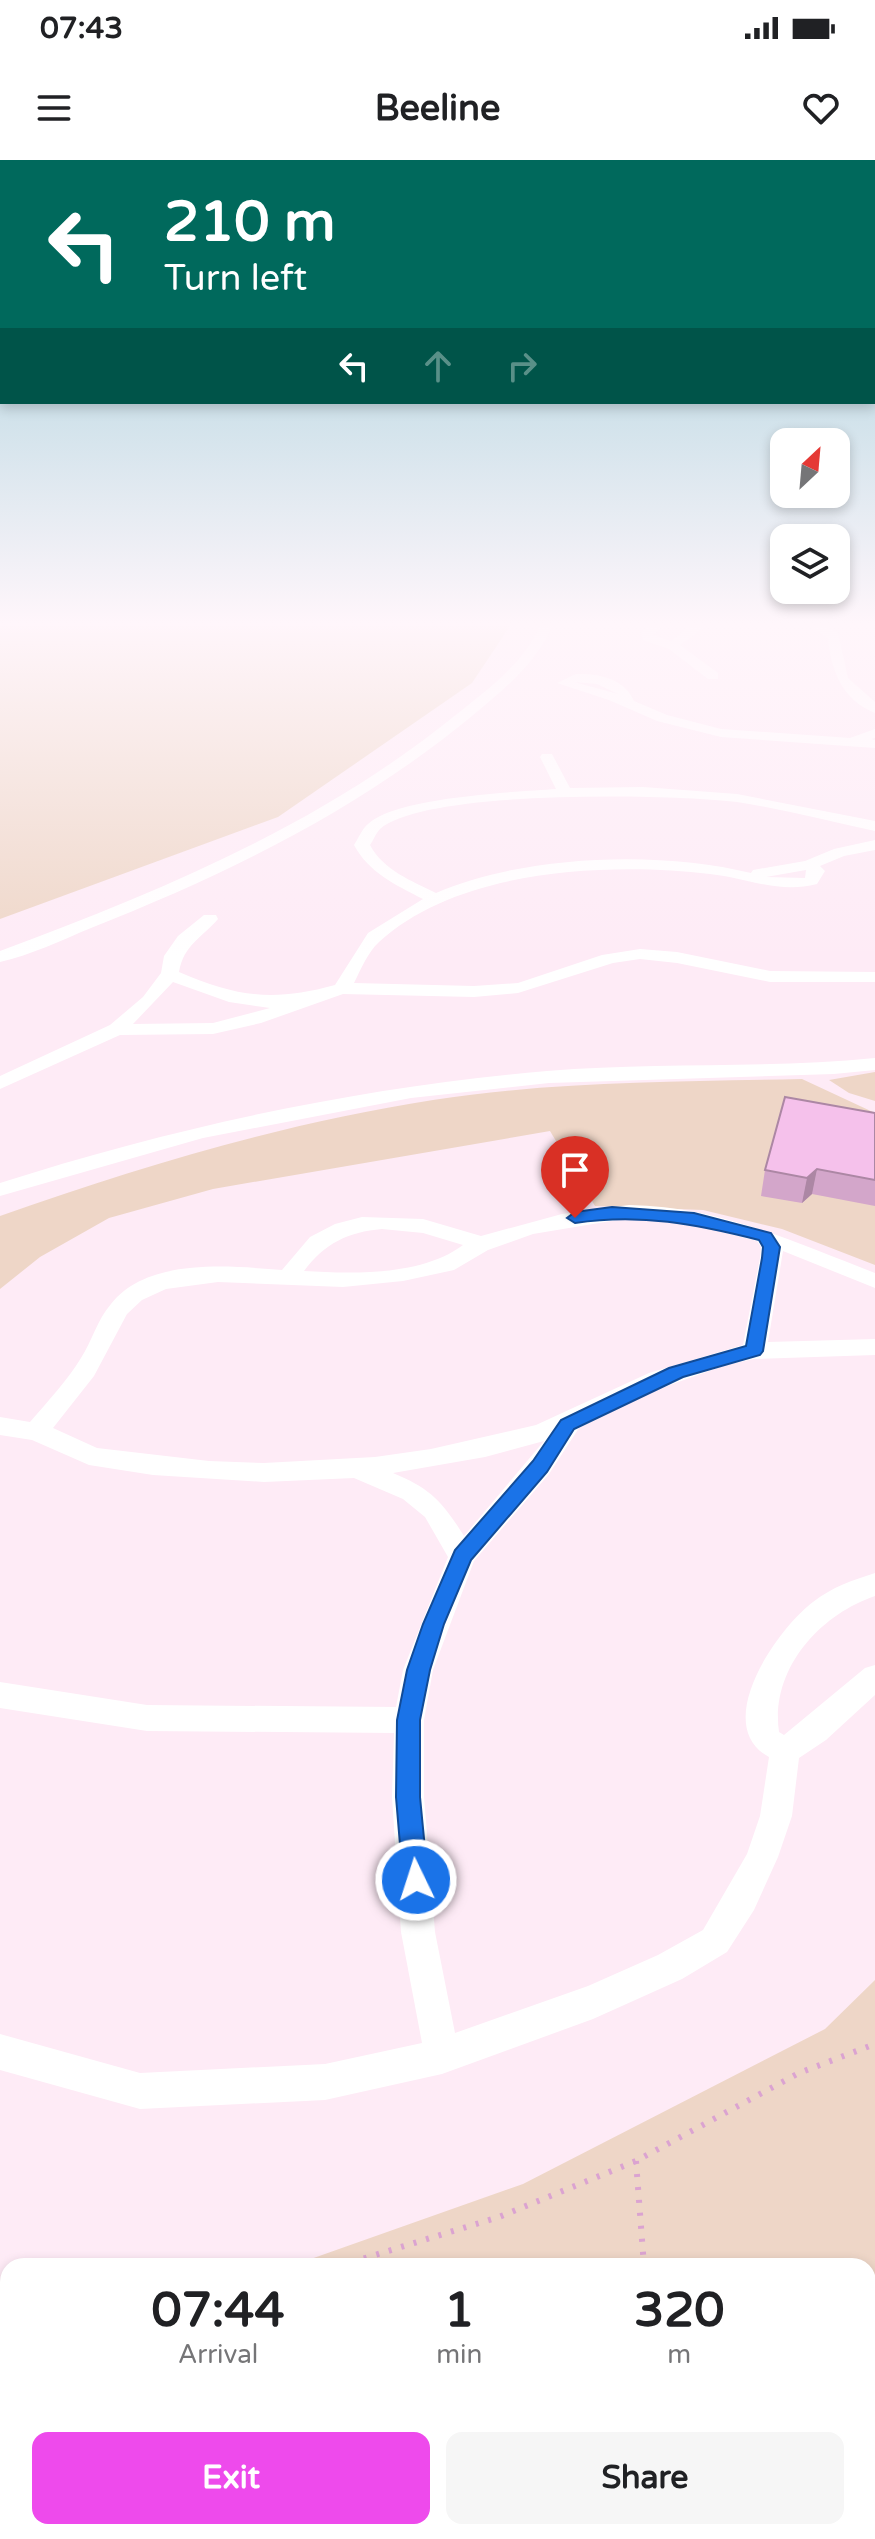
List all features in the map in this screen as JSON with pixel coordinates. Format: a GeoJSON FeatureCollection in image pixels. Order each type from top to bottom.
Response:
{"type":"FeatureCollection","features":[{"type":"Feature","properties":{"kind":"street"},"geometry":{"type":"LineString","coordinates":[[0,957],[121,913],[319,818],[440,737]]}},
{"type":"Feature","properties":{"kind":"street"},"geometry":{"type":"LineString","coordinates":[[780,737],[875,744]]}},
{"type":"Feature","properties":{"kind":"street"},"geometry":{"type":"LineString","coordinates":[[852,742],[865,737]]}},
{"type":"Feature","properties":{"kind":"street"},"geometry":{"type":"LineString","coordinates":[[547,757],[565,793]]}},
{"type":"Feature","properties":{"kind":"street"},"geometry":{"type":"LineString","coordinates":[[436,900],[388,872],[365,853],[362,845],[374,826],[413,810],[482,798],[565,793],[687,793],[783,805],[875,826]]}},
{"type":"Feature","properties":{"kind":"street"},"geometry":{"type":"LineString","coordinates":[[837,817],[843,833],[840,852]]}},
{"type":"Feature","properties":{"kind":"street"},"geometry":{"type":"LineString","coordinates":[[342,989],[374,937],[436,900],[507,878],[608,864],[658,865],[748,875],[784,885],[800,885],[811,881],[817,871],[809,865],[840,852],[875,845]]}},
{"type":"Feature","properties":{"kind":"street"},"geometry":{"type":"LineString","coordinates":[[0,1083],[80,1049],[117,1029],[149,1001],[170,974],[173,956],[184,940],[210,919]]}},
{"type":"Feature","properties":{"kind":"street"},"geometry":{"type":"LineString","coordinates":[[117,1029],[207,1032],[257,1021],[342,989],[378,986],[494,991],[557,980],[672,968],[733,970],[818,979],[875,977]]}},
{"type":"Feature","properties":{"kind":"street"},"geometry":{"type":"LineString","coordinates":[[170,974],[224,996],[259,1005],[304,1001]]}},
{"type":"Feature","properties":{"kind":"street"},"geometry":{"type":"LineString","coordinates":[[0,1190],[61,1170],[194,1137],[394,1094],[548,1077],[806,1071],[875,1064]]}},
{"type":"Feature","properties":{"kind":"street"},"geometry":{"type":"LineString","coordinates":[[36,1432],[80,1377],[108,1325],[133,1296],[163,1281],[200,1273],[286,1280],[372,1278],[456,1261],[481,1244],[575,1218],[612,1212],[694,1218],[765,1236],[875,1281]]}},
{"type":"Feature","properties":{"kind":"street"},"geometry":{"type":"LineString","coordinates":[[286,1280],[323,1238],[368,1224],[429,1225],[481,1244]]}},
{"type":"Feature","properties":{"kind":"street"},"geometry":{"type":"LineString","coordinates":[[754,1351],[771,1258],[772,1247],[765,1236]]}},
{"type":"Feature","properties":{"kind":"street"},"geometry":{"type":"LineString","coordinates":[[0,1426],[36,1432],[92,1456],[135,1464],[249,1475],[359,1469],[434,1460],[568,1425],[654,1381],[718,1358],[754,1351],[875,1347]]}},
{"type":"Feature","properties":{"kind":"street"},"geometry":{"type":"LineString","coordinates":[[442,2056],[418,1932],[408,1797],[409,1720],[430,1635],[462,1556],[540,1467],[568,1425]]}},
{"type":"Feature","properties":{"kind":"street"},"geometry":{"type":"LineString","coordinates":[[359,1469],[412,1492],[434,1510],[462,1556]]}},
{"type":"Feature","properties":{"kind":"street"},"geometry":{"type":"LineString","coordinates":[[785,1751],[765,1740],[762,1727],[765,1693],[778,1661],[790,1641],[840,1598],[875,1584]]}},
{"type":"Feature","properties":{"kind":"street"},"geometry":{"type":"LineString","coordinates":[[0,2052],[26,2062],[140,2091],[325,2082],[442,2056],[593,2002],[670,1967],[715,1941],[742,1899],[762,1857],[776,1816],[785,1751],[815,1731],[875,1677]]}},
{"type":"Feature","properties":{"kind":"street"},"geometry":{"type":"LineString","coordinates":[[0,1695],[147,1718],[409,1720]]}},
{"type":"Feature","properties":{"kind":"path"},"geometry":{"type":"LineString","coordinates":[[365,2258],[499,2217],[636,2161],[799,2073],[875,2044]]}},
{"type":"Feature","properties":{"kind":"path"},"geometry":{"type":"LineString","coordinates":[[636,2161],[643,2258]]}},
{"type":"Feature","properties":{"kind":"shaded area"},"geometry":{"type":"Polygon","coordinates":[[[0,737],[394,737],[278,817],[0,919],[0,737]]]}},
{"type":"Feature","properties":{"kind":"shaded area"},"geometry":{"type":"Polygon","coordinates":[[[875,1072],[875,1101],[849,1093],[829,1080],[875,1072]]]}},
{"type":"Feature","properties":{"kind":"shaded area"},"geometry":{"type":"Polygon","coordinates":[[[802,1079],[875,1113],[875,1265],[782,1229],[703,1210],[595,1206],[550,1131],[213,1189],[109,1218],[40,1257],[0,1289],[0,1216],[214,1148],[323,1121],[479,1094],[617,1084],[802,1079]]]}},
{"type":"Feature","properties":{"kind":"shaded area"},"geometry":{"type":"Polygon","coordinates":[[[875,1980],[875,2258],[314,2258],[523,2184],[825,2029],[875,1980]]]}},
{"type":"Feature","properties":{"kind":"building"},"geometry":{"type":"Polygon","coordinates":[[[785,1097],[875,1113],[875,1180],[817,1169],[807,1178],[765,1170],[785,1097]]]}},
{"type":"Feature","properties":{"kind":"route"},"geometry":{"type":"LineString","coordinates":[[416,1880],[408,1797],[409,1720],[418,1670],[433,1624],[462,1556],[505,1503],[540,1467],[568,1425],[643,1386],[718,1358],[754,1351],[763,1287],[771,1258],[772,1247],[765,1236],[694,1218],[652,1213],[612,1212],[575,1218]]}}]}
